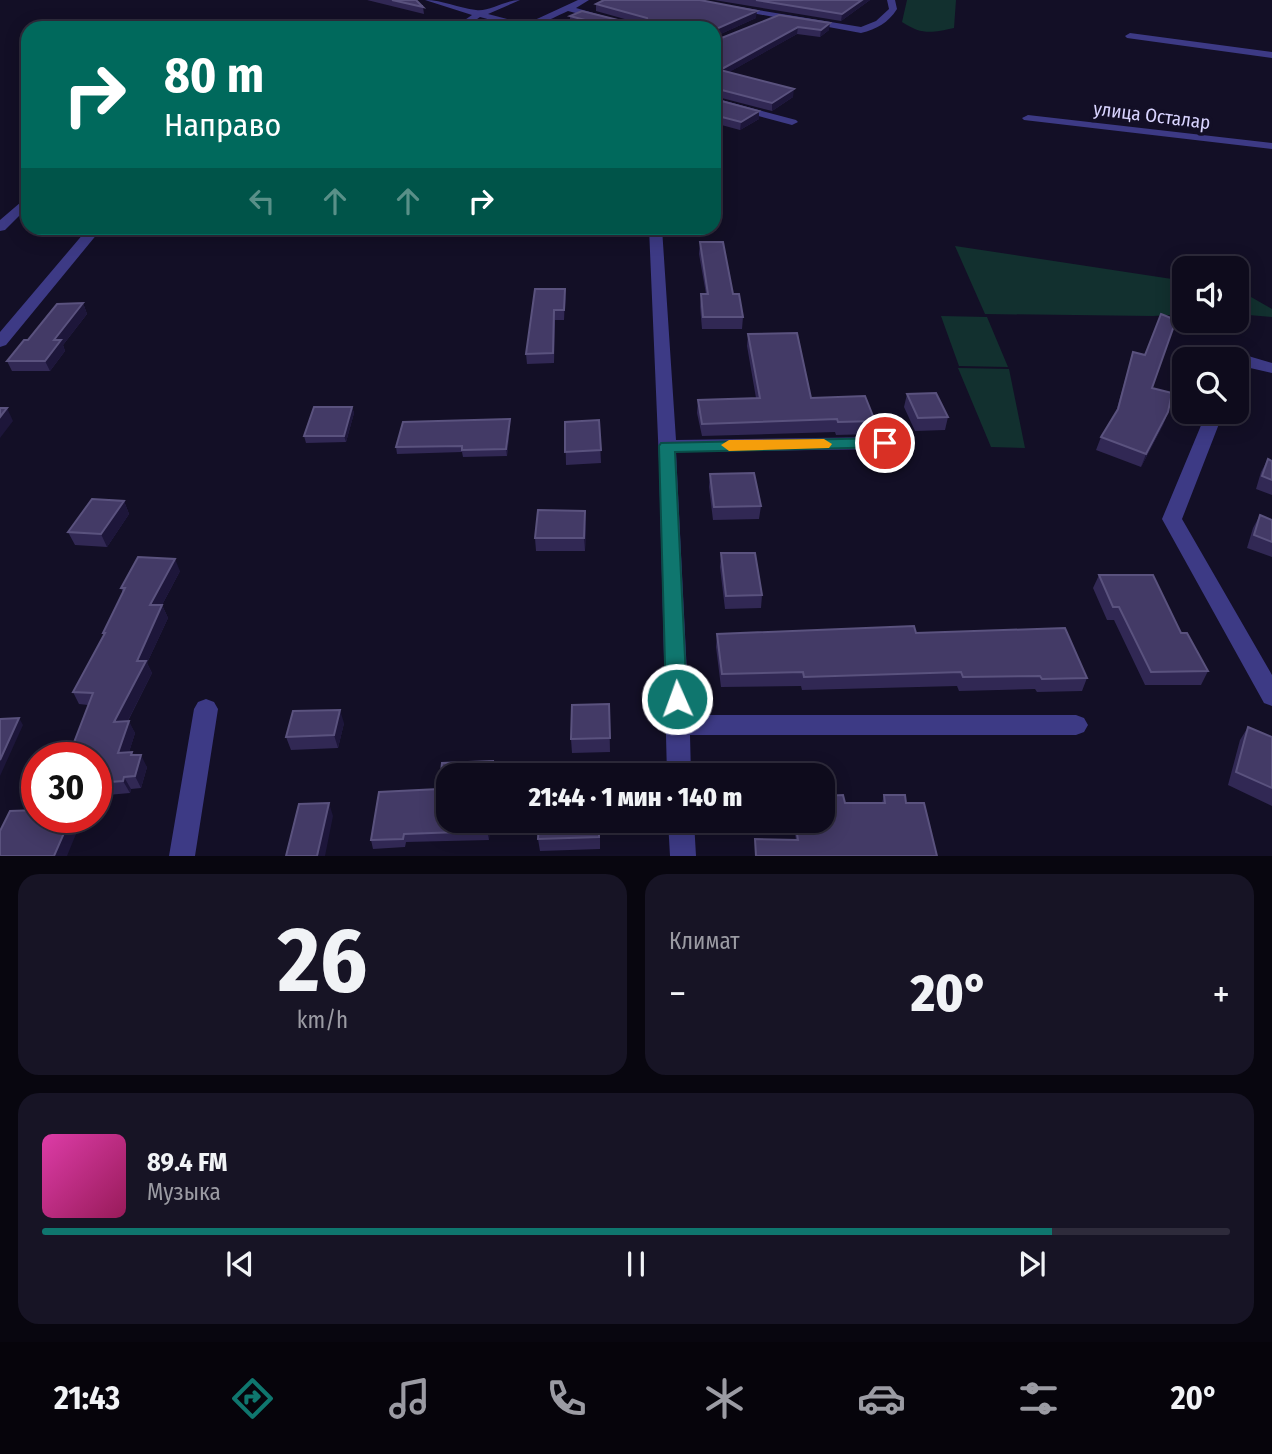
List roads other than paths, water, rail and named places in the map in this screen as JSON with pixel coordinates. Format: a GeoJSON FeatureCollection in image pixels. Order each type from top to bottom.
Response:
{"type":"FeatureCollection","features":[{"type":"Feature","properties":{"kind":"street"},"geometry":{"type":"LineString","coordinates":[[429,0],[500,21]]}},
{"type":"Feature","properties":{"kind":"street"},"geometry":{"type":"LineString","coordinates":[[468,21],[516,0]]}},
{"type":"Feature","properties":{"kind":"street"},"geometry":{"type":"LineString","coordinates":[[540,21],[585,0]]}},
{"type":"Feature","properties":{"kind":"street"},"geometry":{"type":"LineString","coordinates":[[722,7],[861,30],[872,28],[887,18],[893,9],[891,0]]}},
{"type":"Feature","properties":{"kind":"street"},"geometry":{"type":"LineString","coordinates":[[567,8],[615,21]]}},
{"type":"Feature","properties":{"kind":"street"},"geometry":{"type":"LineString","coordinates":[[762,22],[774,16]]}},
{"type":"Feature","properties":{"kind":"street"},"geometry":{"type":"LineString","coordinates":[[1130,36],[1272,55]]}},
{"type":"Feature","properties":{"kind":"street"},"geometry":{"type":"LineString","coordinates":[[721,103],[792,122]]}},
{"type":"Feature","properties":{"kind":"street","name":"улица Осталар"},"geometry":{"type":"LineString","coordinates":[[1028,118],[1272,146]]}},
{"type":"Feature","properties":{"kind":"street"},"geometry":{"type":"LineString","coordinates":[[0,227],[21,207]]}},
{"type":"Feature","properties":{"kind":"street"},"geometry":{"type":"LineString","coordinates":[[0,342],[86,235]]}},
{"type":"Feature","properties":{"kind":"street"},"geometry":{"type":"LineString","coordinates":[[655,235],[680,763]]}},
{"type":"Feature","properties":{"kind":"street"},"geometry":{"type":"LineString","coordinates":[[1249,361],[1272,368]]}},
{"type":"Feature","properties":{"kind":"street"},"geometry":{"type":"LineString","coordinates":[[1211,424],[1171,519],[1272,696]]}},
{"type":"Feature","properties":{"kind":"street"},"geometry":{"type":"LineString","coordinates":[[667,446],[885,443]]}},
{"type":"Feature","properties":{"kind":"street"},"geometry":{"type":"LineString","coordinates":[[182,856],[206,709]]}},
{"type":"Feature","properties":{"kind":"street"},"geometry":{"type":"LineString","coordinates":[[678,725],[1076,725]]}},
{"type":"Feature","properties":{"kind":"street"},"geometry":{"type":"LineString","coordinates":[[681,833],[682,856]]}}]}
